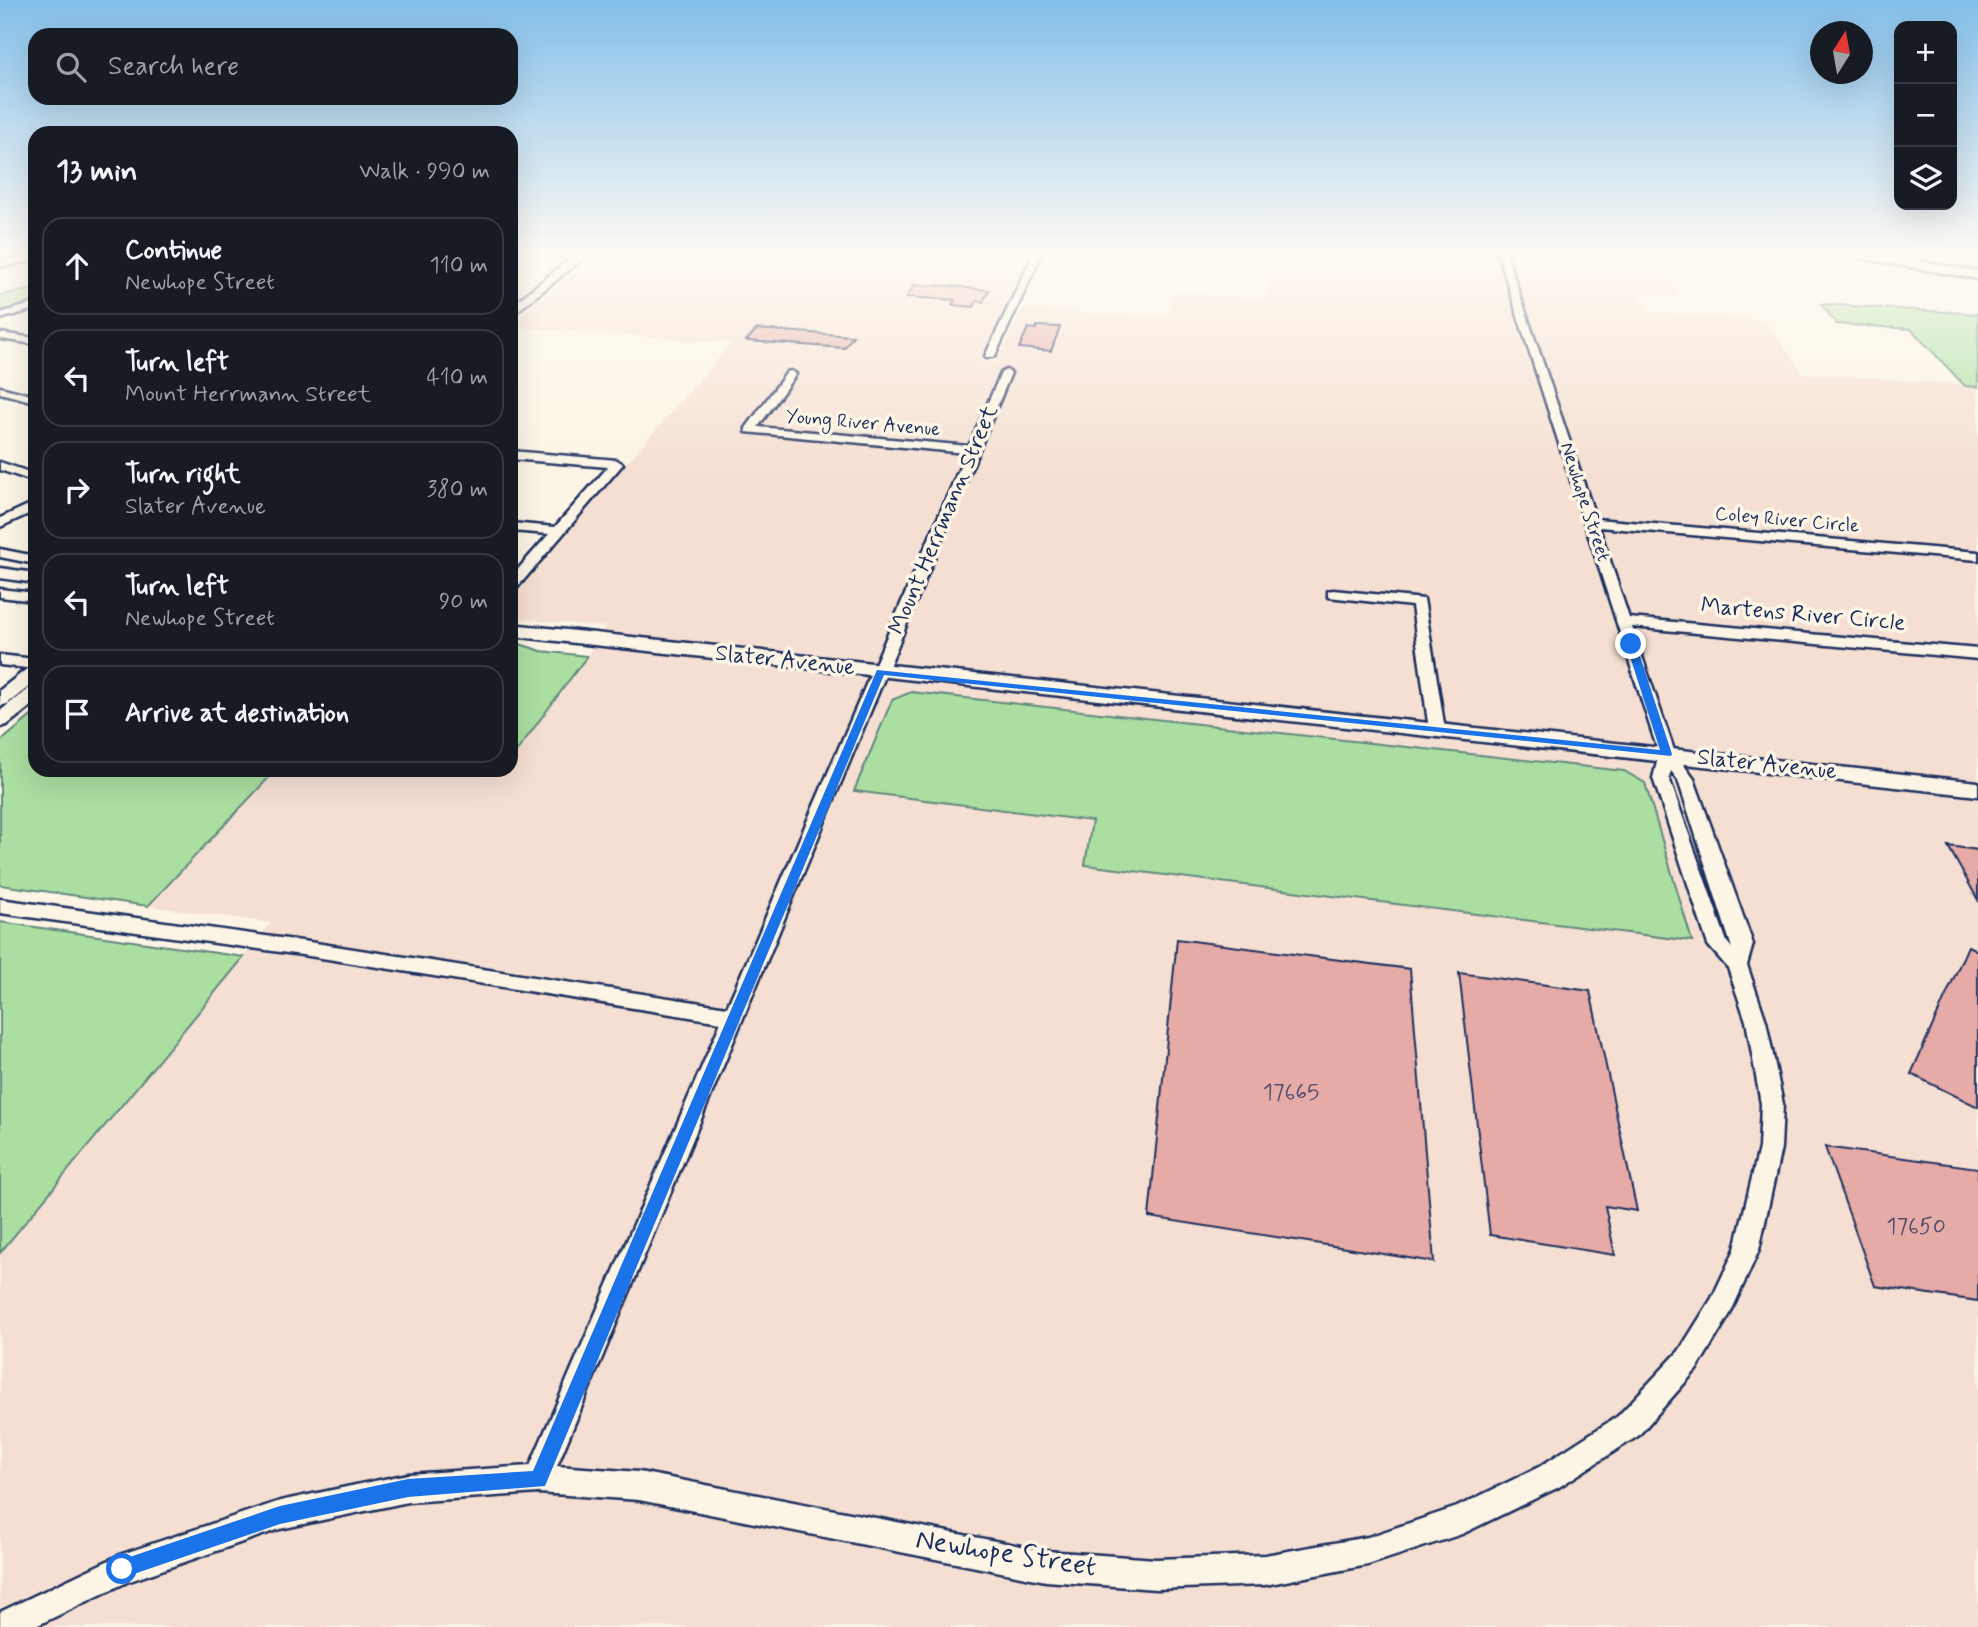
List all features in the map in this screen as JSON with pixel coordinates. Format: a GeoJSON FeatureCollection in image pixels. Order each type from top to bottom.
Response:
{"type":"FeatureCollection","features":[{"type":"Feature","properties":{"kind":"main road"},"geometry":{"type":"LineString","coordinates":[[0,573],[28,571]]}},
{"type":"Feature","properties":{"kind":"main road","name":"Slater Avenue"},"geometry":{"type":"LineString","coordinates":[[518,631],[1978,789]]}},
{"type":"Feature","properties":{"kind":"main road"},"geometry":{"type":"LineString","coordinates":[[0,700],[28,678]]}},
{"type":"Feature","properties":{"kind":"main road"},"geometry":{"type":"LineString","coordinates":[[0,721],[28,699]]}},
{"type":"Feature","properties":{"kind":"street"},"geometry":{"type":"LineString","coordinates":[[990,356],[1004,327]]}},
{"type":"Feature","properties":{"kind":"street","name":"Newhope Street"},"geometry":{"type":"LineString","coordinates":[[1,1627],[122,1569],[280,1515],[408,1488],[538,1479],[639,1486],[1046,1566],[1156,1574],[1265,1570],[1355,1554],[1462,1520],[1549,1477],[1628,1426],[1688,1360],[1721,1306],[1747,1250],[1770,1149],[1772,1104],[1756,1021],[1737,965],[1743,944],[1686,779],[1667,754],[1527,327]]}},
{"type":"Feature","properties":{"kind":"street"},"geometry":{"type":"LineString","coordinates":[[0,336],[28,340]]}},
{"type":"Feature","properties":{"kind":"street","name":"Mount Herrmann Street"},"geometry":{"type":"LineString","coordinates":[[538,1479],[1006,373]]}},
{"type":"Feature","properties":{"kind":"street","name":"Young River Avenue"},"geometry":{"type":"LineString","coordinates":[[791,374],[750,430],[974,450]]}},
{"type":"Feature","properties":{"kind":"street"},"geometry":{"type":"LineString","coordinates":[[0,390],[28,397]]}},
{"type":"Feature","properties":{"kind":"street"},"geometry":{"type":"LineString","coordinates":[[518,456],[617,464],[518,578]]}},
{"type":"Feature","properties":{"kind":"street"},"geometry":{"type":"LineString","coordinates":[[0,466],[28,476]]}},
{"type":"Feature","properties":{"kind":"street"},"geometry":{"type":"LineString","coordinates":[[0,523],[28,509]]}},
{"type":"Feature","properties":{"kind":"street","name":"Coley River Circle"},"geometry":{"type":"LineString","coordinates":[[1593,523],[1978,556]]}},
{"type":"Feature","properties":{"kind":"street"},"geometry":{"type":"LineString","coordinates":[[518,528],[559,531]]}},
{"type":"Feature","properties":{"kind":"street"},"geometry":{"type":"LineString","coordinates":[[0,553],[28,568]]}},
{"type":"Feature","properties":{"kind":"street"},"geometry":{"type":"LineString","coordinates":[[0,593],[28,596]]}},
{"type":"Feature","properties":{"kind":"street"},"geometry":{"type":"LineString","coordinates":[[1333,594],[1419,602],[1437,730]]}},
{"type":"Feature","properties":{"kind":"street","name":"Martens River Circle"},"geometry":{"type":"LineString","coordinates":[[1623,622],[1978,654]]}},
{"type":"Feature","properties":{"kind":"street"},"geometry":{"type":"LineString","coordinates":[[0,660],[28,663]]}},
{"type":"Feature","properties":{"kind":"street"},"geometry":{"type":"LineString","coordinates":[[0,906],[309,949],[734,1016]]}},
{"type":"Feature","properties":{"kind":"shaded area"},"geometry":{"type":"Polygon","coordinates":[[[518,327],[997,327],[981,361],[996,362],[1014,327],[1770,327],[1803,373],[1961,384],[1978,388],[1978,1627],[0,1627],[0,1253],[271,923],[148,906],[269,777],[518,777],[518,750],[587,656],[605,627],[518,619],[518,587],[732,343],[518,327]]]}},
{"type":"Feature","properties":{"kind":"green space"},"geometry":{"type":"Polygon","coordinates":[[[1880,327],[1978,327],[1978,387],[1965,386],[1911,329],[1880,327]]]}},
{"type":"Feature","properties":{"kind":"green space"},"geometry":{"type":"Polygon","coordinates":[[[518,643],[541,651],[587,656],[518,750],[518,643]]]}},
{"type":"Feature","properties":{"kind":"green space"},"geometry":{"type":"Polygon","coordinates":[[[911,692],[1624,771],[1645,783],[1692,941],[1085,865],[1092,821],[854,791],[892,700],[911,692]]]}},
{"type":"Feature","properties":{"kind":"green space"},"geometry":{"type":"Polygon","coordinates":[[[28,719],[28,777],[269,777],[148,906],[0,885],[0,742],[28,719]]]}},
{"type":"Feature","properties":{"kind":"green space"},"geometry":{"type":"Polygon","coordinates":[[[0,922],[244,957],[0,1253],[0,922]]]}},
{"type":"Feature","properties":{"kind":"building"},"geometry":{"type":"Polygon","coordinates":[[[1060,327],[1051,351],[1019,348],[1028,328],[1060,327]]]}},
{"type":"Feature","properties":{"kind":"building"},"geometry":{"type":"Polygon","coordinates":[[[757,329],[853,336],[844,348],[746,341],[757,329]]]}},
{"type":"Feature","properties":{"kind":"building"},"geometry":{"type":"Polygon","coordinates":[[[1948,846],[1978,850],[1978,900],[1948,846]]]}},
{"type":"Feature","properties":{"kind":"building"},"geometry":{"type":"Polygon","coordinates":[[[1177,939],[1410,969],[1434,1262],[1149,1217],[1177,939]]]}},
{"type":"Feature","properties":{"kind":"building"},"geometry":{"type":"Polygon","coordinates":[[[1968,946],[1978,951],[1978,1107],[1911,1074],[1968,946]]]}},
{"type":"Feature","properties":{"kind":"building"},"geometry":{"type":"Polygon","coordinates":[[[1459,973],[1590,991],[1637,1211],[1605,1206],[1615,1255],[1490,1235],[1459,973]]]}},
{"type":"Feature","properties":{"kind":"building"},"geometry":{"type":"Polygon","coordinates":[[[1825,1147],[1978,1168],[1978,1301],[1875,1286],[1825,1147]]]}},
{"type":"Feature","properties":{"kind":"route"},"geometry":{"type":"LineString","coordinates":[[122,1569],[280,1515],[408,1488],[538,1479],[880,672],[1667,754],[1631,644]]}}]}
